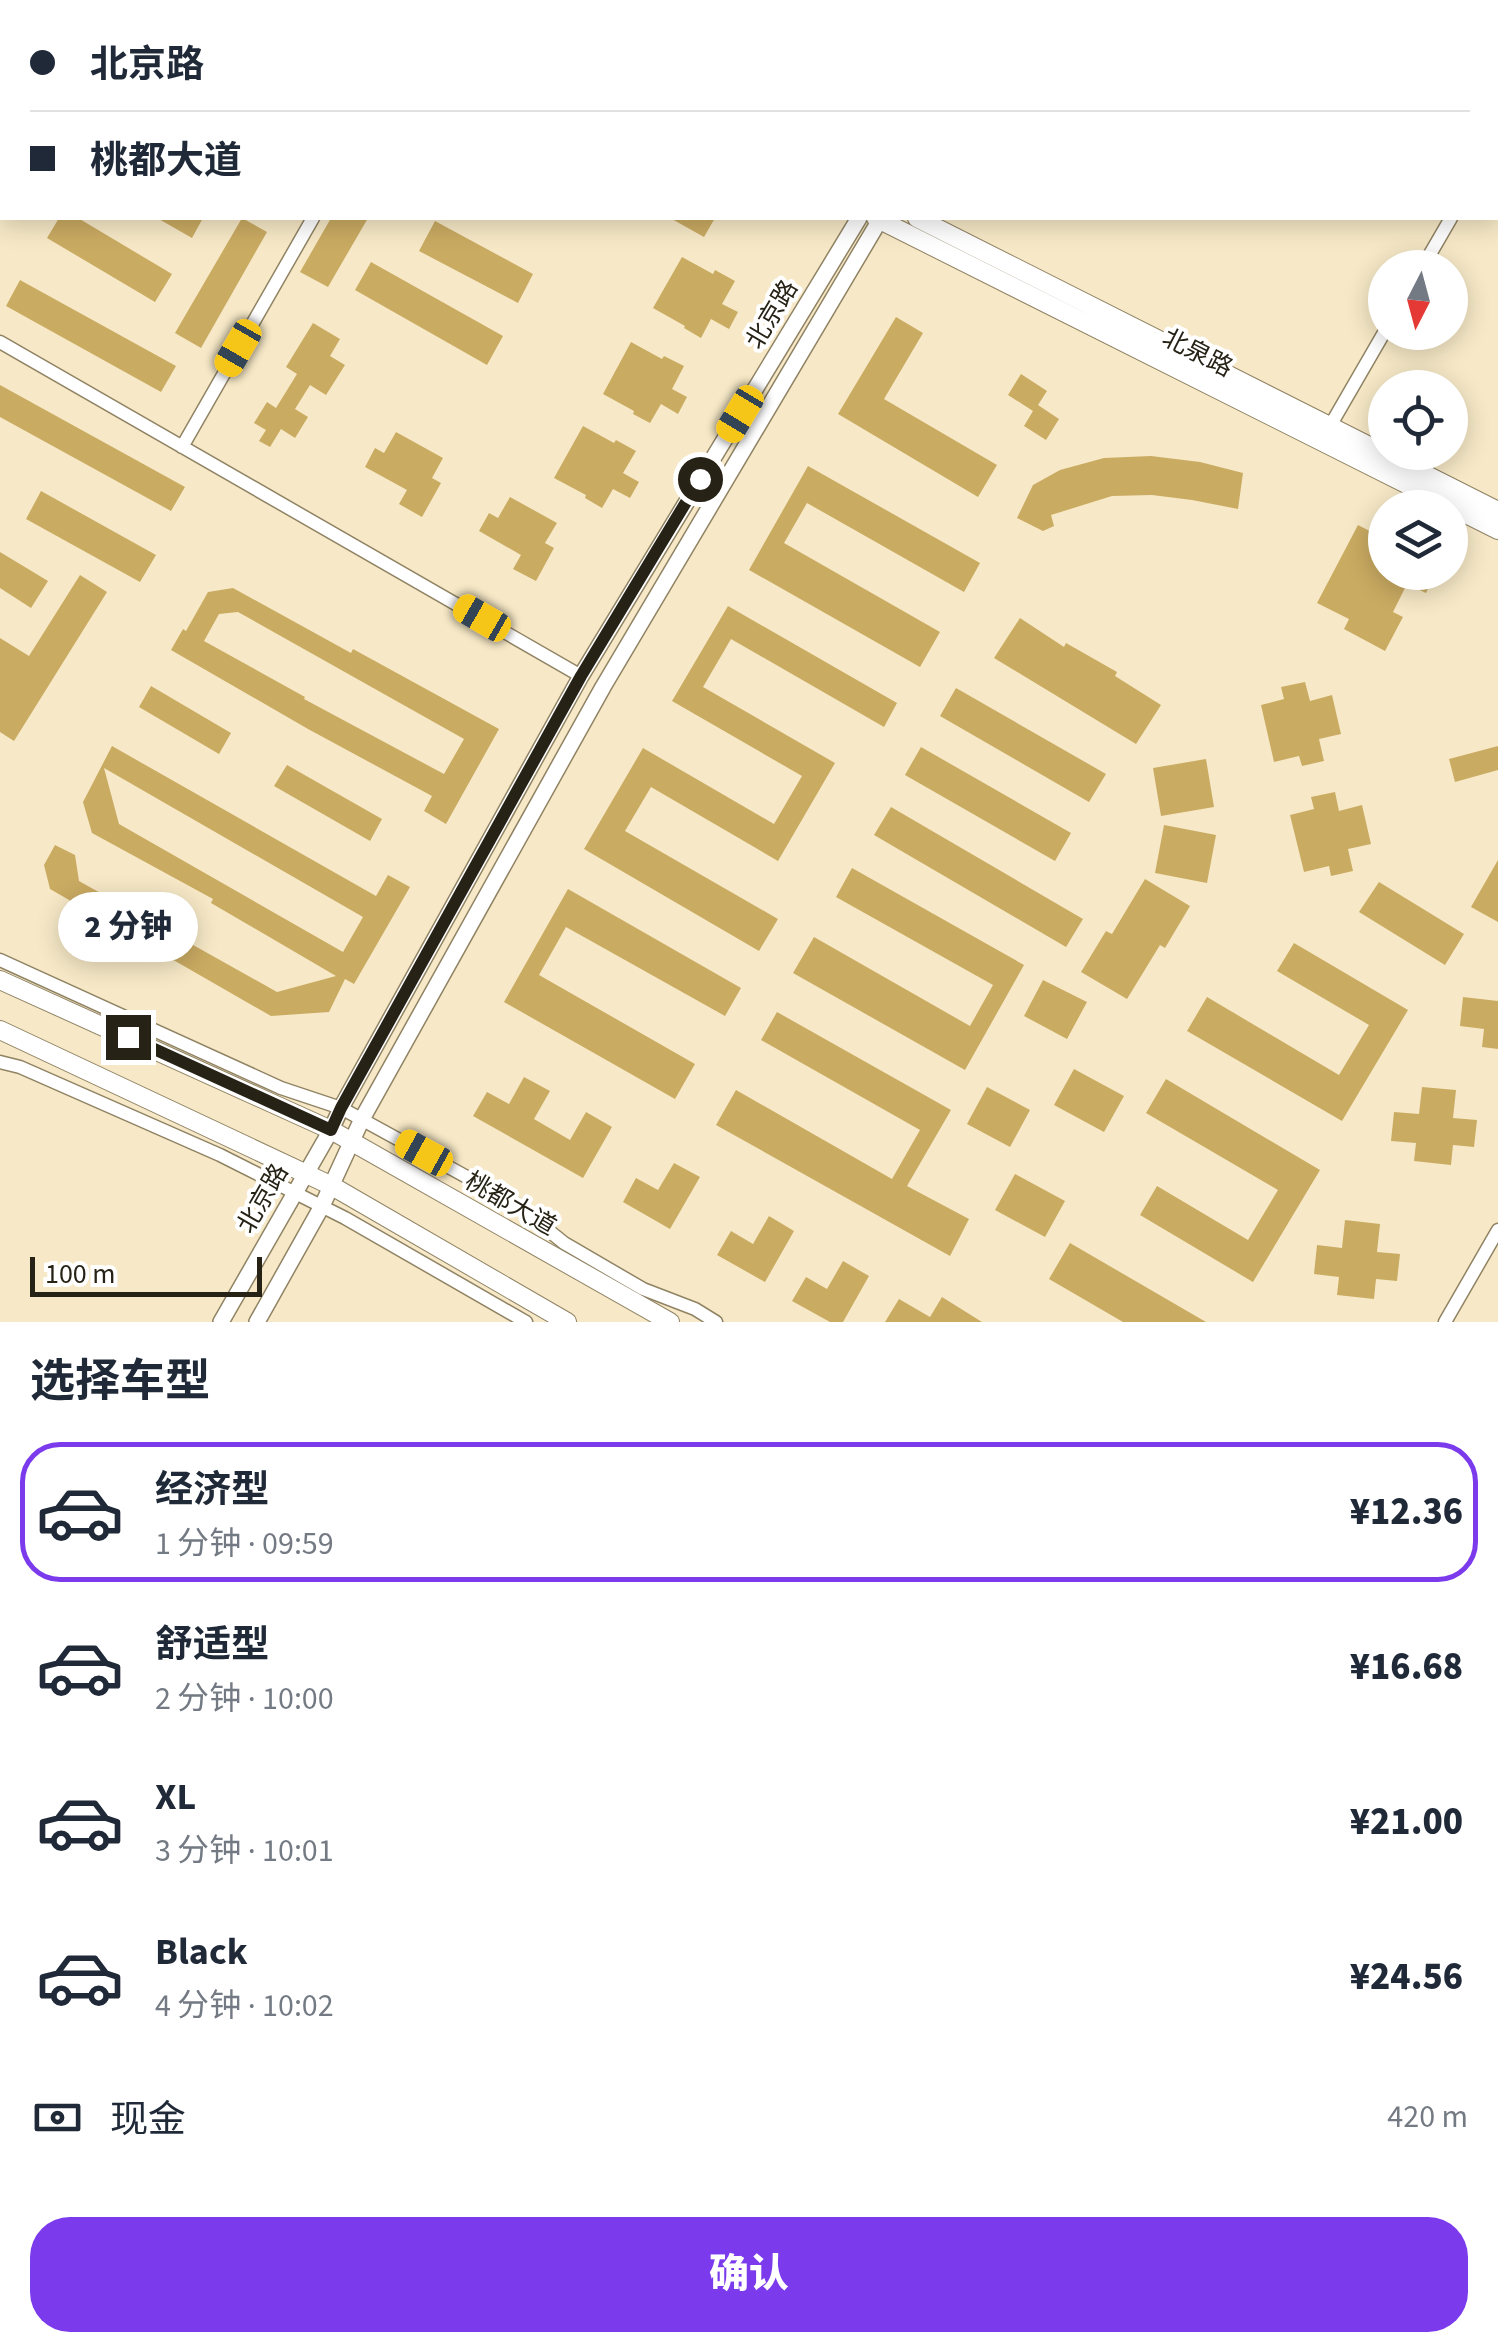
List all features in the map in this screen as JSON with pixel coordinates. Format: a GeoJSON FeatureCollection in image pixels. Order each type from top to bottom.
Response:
{"type":"FeatureCollection","features":[{"type":"Feature","properties":{"kind":"main road","name":"北泉路"},"geometry":{"type":"LineString","coordinates":[[883,220],[1325,434],[1498,511]]}},
{"type":"Feature","properties":{"kind":"main road","name":"北泉路"},"geometry":{"type":"LineString","coordinates":[[921,220],[1498,530]]}},
{"type":"Feature","properties":{"kind":"main road","name":"桃都大道"},"geometry":{"type":"LineString","coordinates":[[0,980],[331,1130],[670,1322]]}},
{"type":"Feature","properties":{"kind":"main road"},"geometry":{"type":"LineString","coordinates":[[0,1030],[305,1172],[567,1322]]}},
{"type":"Feature","properties":{"kind":"street"},"geometry":{"type":"LineString","coordinates":[[182,446],[313,220]]}},
{"type":"Feature","properties":{"kind":"street","name":"北京路"},"geometry":{"type":"LineString","coordinates":[[220,1322],[331,1130],[581,676],[858,220]]}},
{"type":"Feature","properties":{"kind":"street","name":"北京路"},"geometry":{"type":"LineString","coordinates":[[257,1322],[322,1206],[362,1119],[603,687],[878,220]]}},
{"type":"Feature","properties":{"kind":"street"},"geometry":{"type":"LineString","coordinates":[[1432,250],[1450,220]]}},
{"type":"Feature","properties":{"kind":"street"},"geometry":{"type":"LineString","coordinates":[[0,342],[581,676]]}},
{"type":"Feature","properties":{"kind":"street"},"geometry":{"type":"LineString","coordinates":[[1325,434],[1374,350]]}},
{"type":"Feature","properties":{"kind":"street"},"geometry":{"type":"LineString","coordinates":[[0,960],[281,1088],[341,1108],[516,1204],[564,1243],[611,1270],[716,1322]]}},
{"type":"Feature","properties":{"kind":"street"},"geometry":{"type":"LineString","coordinates":[[0,1062],[20,1067],[220,1155],[322,1206],[526,1322]]}},
{"type":"Feature","properties":{"kind":"street"},"geometry":{"type":"LineString","coordinates":[[1445,1322],[1498,1230]]}},
{"type":"Feature","properties":{"kind":"building"},"geometry":{"type":"Polygon","coordinates":[[[58,220],[81,220],[172,274],[155,302],[47,238],[58,220]]]}},
{"type":"Feature","properties":{"kind":"building"},"geometry":{"type":"Polygon","coordinates":[[[160,220],[202,220],[192,238],[160,220]]]}},
{"type":"Feature","properties":{"kind":"building"},"geometry":{"type":"Polygon","coordinates":[[[241,220],[267,232],[201,348],[175,333],[241,220]]]}},
{"type":"Feature","properties":{"kind":"building"},"geometry":{"type":"Polygon","coordinates":[[[330,220],[367,220],[328,287],[300,272],[330,220]]]}},
{"type":"Feature","properties":{"kind":"building"},"geometry":{"type":"Polygon","coordinates":[[[674,220],[714,220],[704,237],[674,220]]]}},
{"type":"Feature","properties":{"kind":"building"},"geometry":{"type":"Polygon","coordinates":[[[435,221],[533,274],[518,303],[419,251],[435,221]]]}},
{"type":"Feature","properties":{"kind":"building"},"geometry":{"type":"Polygon","coordinates":[[[682,257],[735,281],[722,304],[738,312],[729,329],[711,319],[701,338],[653,308],[682,257]]]}},
{"type":"Feature","properties":{"kind":"building"},"geometry":{"type":"Polygon","coordinates":[[[371,262],[503,336],[487,365],[355,290],[371,262]]]}},
{"type":"Feature","properties":{"kind":"building"},"geometry":{"type":"Polygon","coordinates":[[[20,280],[176,366],[161,392],[6,306],[20,280]]]}},
{"type":"Feature","properties":{"kind":"building"},"geometry":{"type":"Polygon","coordinates":[[[896,317],[923,333],[884,399],[997,465],[978,497],[838,414],[896,317]]]}},
{"type":"Feature","properties":{"kind":"building"},"geometry":{"type":"Polygon","coordinates":[[[313,323],[340,339],[330,356],[345,365],[326,395],[310,385],[295,409],[308,417],[295,438],[281,429],[270,447],[259,441],[266,430],[254,423],[267,402],[276,408],[297,374],[286,367],[313,323]]]}},
{"type":"Feature","properties":{"kind":"building"},"geometry":{"type":"Polygon","coordinates":[[[631,342],[684,366],[672,389],[687,397],[678,414],[661,404],[650,423],[603,394],[631,342]]]}},
{"type":"Feature","properties":{"kind":"building"},"geometry":{"type":"Polygon","coordinates":[[[1021,374],[1047,391],[1038,405],[1059,419],[1046,440],[1024,426],[1033,411],[1008,395],[1021,374]]]}},
{"type":"Feature","properties":{"kind":"building"},"geometry":{"type":"Polygon","coordinates":[[[0,385],[185,487],[171,511],[0,417],[0,385]]]}},
{"type":"Feature","properties":{"kind":"building"},"geometry":{"type":"Polygon","coordinates":[[[583,426],[636,451],[623,473],[639,482],[630,498],[613,489],[602,508],[554,478],[583,426]]]}},
{"type":"Feature","properties":{"kind":"building"},"geometry":{"type":"Polygon","coordinates":[[[396,432],[443,458],[432,478],[441,483],[422,517],[399,504],[407,490],[365,467],[375,448],[384,453],[396,432]]]}},
{"type":"Feature","properties":{"kind":"building"},"geometry":{"type":"Polygon","coordinates":[[[1151,456],[1200,462],[1243,473],[1238,509],[1152,495],[1112,496],[1051,515],[1054,526],[1043,531],[1017,518],[1033,485],[1060,470],[1104,458],[1151,456]]]}},
{"type":"Feature","properties":{"kind":"building"},"geometry":{"type":"Polygon","coordinates":[[[808,466],[980,563],[964,592],[807,503],[784,543],[940,632],[920,667],[749,570],[808,466]]]}},
{"type":"Feature","properties":{"kind":"building"},"geometry":{"type":"Polygon","coordinates":[[[41,491],[156,555],[140,582],[26,519],[41,491]]]}},
{"type":"Feature","properties":{"kind":"building"},"geometry":{"type":"Polygon","coordinates":[[[510,497],[557,523],[545,543],[554,548],[536,581],[513,569],[521,555],[479,531],[489,513],[498,518],[510,497]]]}},
{"type":"Feature","properties":{"kind":"building"},"geometry":{"type":"Polygon","coordinates":[[[1358,525],[1368,530],[1368,590],[1404,590],[1393,612],[1403,617],[1385,651],[1344,629],[1349,619],[1317,603],[1358,525]]]}},
{"type":"Feature","properties":{"kind":"building"},"geometry":{"type":"Polygon","coordinates":[[[0,552],[48,581],[31,608],[0,588],[0,552]]]}},
{"type":"Feature","properties":{"kind":"building"},"geometry":{"type":"Polygon","coordinates":[[[80,575],[107,592],[14,741],[0,732],[0,638],[29,656],[80,575]]]}},
{"type":"Feature","properties":{"kind":"building"},"geometry":{"type":"Polygon","coordinates":[[[233,588],[499,729],[446,824],[424,811],[432,796],[171,650],[208,592],[233,588]],[[238,612],[219,614],[204,641],[444,774],[464,739],[238,612]]]}},
{"type":"Feature","properties":{"kind":"building"},"geometry":{"type":"Polygon","coordinates":[[[728,606],[897,703],[884,727],[731,639],[703,687],[835,763],[778,861],[651,787],[625,831],[778,919],[759,951],[584,849],[643,748],[774,824],[802,776],[672,701],[728,606]]]}},
{"type":"Feature","properties":{"kind":"building"},"geometry":{"type":"Polygon","coordinates":[[[1020,618],[1064,647],[1066,643],[1117,672],[1115,676],[1161,705],[1136,744],[994,658],[1020,618]]]}},
{"type":"Feature","properties":{"kind":"building"},"geometry":{"type":"Polygon","coordinates":[[[1305,682],[1310,701],[1332,695],[1341,734],[1319,739],[1324,761],[1302,766],[1299,756],[1274,762],[1261,705],[1284,699],[1281,687],[1305,682]]]}},
{"type":"Feature","properties":{"kind":"building"},"geometry":{"type":"Polygon","coordinates":[[[151,686],[231,733],[219,754],[139,707],[151,686]]]}},
{"type":"Feature","properties":{"kind":"building"},"geometry":{"type":"Polygon","coordinates":[[[956,688],[1106,774],[1089,802],[940,716],[956,688]]]}},
{"type":"Feature","properties":{"kind":"building"},"geometry":{"type":"Polygon","coordinates":[[[112,746],[376,896],[388,875],[410,887],[354,984],[345,979],[329,1012],[271,1016],[50,889],[44,865],[55,845],[75,855],[79,881],[277,992],[336,976],[211,903],[213,899],[92,833],[83,802],[112,746]],[[104,768],[119,824],[343,952],[363,917],[104,768]]]}},
{"type":"Feature","properties":{"kind":"building"},"geometry":{"type":"Polygon","coordinates":[[[1498,746],[1498,770],[1455,782],[1449,759],[1498,746]]]}},
{"type":"Feature","properties":{"kind":"building"},"geometry":{"type":"Polygon","coordinates":[[[921,747],[1071,833],[1055,861],[905,775],[921,747]]]}},
{"type":"Feature","properties":{"kind":"building"},"geometry":{"type":"Polygon","coordinates":[[[1206,759],[1214,807],[1161,816],[1153,768],[1206,759]]]}},
{"type":"Feature","properties":{"kind":"building"},"geometry":{"type":"Polygon","coordinates":[[[287,765],[382,819],[370,841],[274,786],[287,765]]]}},
{"type":"Feature","properties":{"kind":"building"},"geometry":{"type":"Polygon","coordinates":[[[1335,792],[1339,811],[1362,805],[1371,844],[1348,849],[1353,871],[1331,876],[1329,866],[1304,872],[1290,815],[1314,809],[1311,797],[1335,792]]]}},
{"type":"Feature","properties":{"kind":"building"},"geometry":{"type":"Polygon","coordinates":[[[891,807],[1083,919],[1066,947],[874,835],[891,807]]]}},
{"type":"Feature","properties":{"kind":"building"},"geometry":{"type":"Polygon","coordinates":[[[1164,825],[1216,835],[1207,883],[1155,873],[1164,825]]]}},
{"type":"Feature","properties":{"kind":"building"},"geometry":{"type":"Polygon","coordinates":[[[1498,860],[1498,922],[1471,907],[1498,860]]]}},
{"type":"Feature","properties":{"kind":"building"},"geometry":{"type":"Polygon","coordinates":[[[852,868],[1024,965],[965,1070],[793,973],[814,937],[970,1026],[993,985],[836,897],[852,868]]]}},
{"type":"Feature","properties":{"kind":"building"},"geometry":{"type":"Polygon","coordinates":[[[1145,879],[1190,906],[1127,999],[1081,972],[1106,931],[1112,934],[1145,879]]]}},
{"type":"Feature","properties":{"kind":"building"},"geometry":{"type":"Polygon","coordinates":[[[1379,882],[1464,934],[1445,965],[1359,912],[1379,882]]]}},
{"type":"Feature","properties":{"kind":"building"},"geometry":{"type":"Polygon","coordinates":[[[568,889],[741,988],[725,1016],[566,927],[539,975],[695,1064],[675,1099],[504,1002],[568,889]]]}},
{"type":"Feature","properties":{"kind":"building"},"geometry":{"type":"Polygon","coordinates":[[[1294,943],[1408,1010],[1342,1121],[1187,1031],[1207,997],[1339,1075],[1369,1025],[1277,971],[1294,943]]]}},
{"type":"Feature","properties":{"kind":"building"},"geometry":{"type":"Polygon","coordinates":[[[1043,980],[1087,1002],[1067,1039],[1024,1016],[1043,980]]]}},
{"type":"Feature","properties":{"kind":"building"},"geometry":{"type":"Polygon","coordinates":[[[1463,997],[1498,1001],[1498,1049],[1482,1047],[1484,1029],[1460,1026],[1463,997]]]}},
{"type":"Feature","properties":{"kind":"building"},"geometry":{"type":"Polygon","coordinates":[[[777,1012],[951,1110],[907,1186],[969,1219],[950,1256],[716,1125],[736,1090],[892,1179],[920,1130],[761,1040],[777,1012]]]}},
{"type":"Feature","properties":{"kind":"building"},"geometry":{"type":"Polygon","coordinates":[[[1074,1069],[1124,1096],[1104,1132],[1054,1105],[1074,1069]]]}},
{"type":"Feature","properties":{"kind":"building"},"geometry":{"type":"Polygon","coordinates":[[[524,1077],[550,1091],[534,1119],[570,1140],[586,1112],[612,1127],[583,1178],[473,1116],[487,1092],[509,1104],[524,1077]]]}},
{"type":"Feature","properties":{"kind":"building"},"geometry":{"type":"Polygon","coordinates":[[[1166,1079],[1320,1170],[1253,1282],[1140,1215],[1157,1186],[1248,1240],[1278,1190],[1146,1113],[1166,1079]]]}},
{"type":"Feature","properties":{"kind":"building"},"geometry":{"type":"Polygon","coordinates":[[[987,1087],[1030,1110],[1010,1147],[967,1124],[987,1087]]]}},
{"type":"Feature","properties":{"kind":"building"},"geometry":{"type":"Polygon","coordinates":[[[1422,1087],[1456,1090],[1453,1118],[1477,1120],[1474,1147],[1453,1145],[1451,1165],[1414,1161],[1416,1143],[1391,1141],[1394,1112],[1419,1114],[1422,1087]]]}},
{"type":"Feature","properties":{"kind":"building"},"geometry":{"type":"Polygon","coordinates":[[[674,1163],[700,1177],[670,1229],[623,1202],[636,1178],[658,1190],[674,1163]]]}},
{"type":"Feature","properties":{"kind":"building"},"geometry":{"type":"Polygon","coordinates":[[[1015,1174],[1065,1201],[1045,1237],[995,1210],[1015,1174]]]}},
{"type":"Feature","properties":{"kind":"building"},"geometry":{"type":"Polygon","coordinates":[[[769,1216],[794,1231],[765,1282],[717,1255],[731,1231],[753,1244],[769,1216]]]}},
{"type":"Feature","properties":{"kind":"building"},"geometry":{"type":"Polygon","coordinates":[[[1345,1220],[1380,1224],[1377,1252],[1400,1254],[1397,1281],[1376,1279],[1374,1299],[1337,1295],[1339,1277],[1314,1274],[1317,1245],[1342,1248],[1345,1220]]]}},
{"type":"Feature","properties":{"kind":"building"},"geometry":{"type":"Polygon","coordinates":[[[1070,1243],[1206,1322],[1123,1322],[1049,1279],[1070,1243]]]}},
{"type":"Feature","properties":{"kind":"building"},"geometry":{"type":"Polygon","coordinates":[[[843,1261],[869,1276],[843,1322],[830,1322],[792,1301],[806,1277],[827,1289],[843,1261]]]}},
{"type":"Feature","properties":{"kind":"building"},"geometry":{"type":"Polygon","coordinates":[[[942,1297],[982,1322],[885,1322],[899,1299],[930,1317],[942,1297]]]}},
{"type":"Feature","properties":{"kind":"route"},"geometry":{"type":"LineString","coordinates":[[128,1037],[331,1130],[581,676],[700,479]]}}]}
